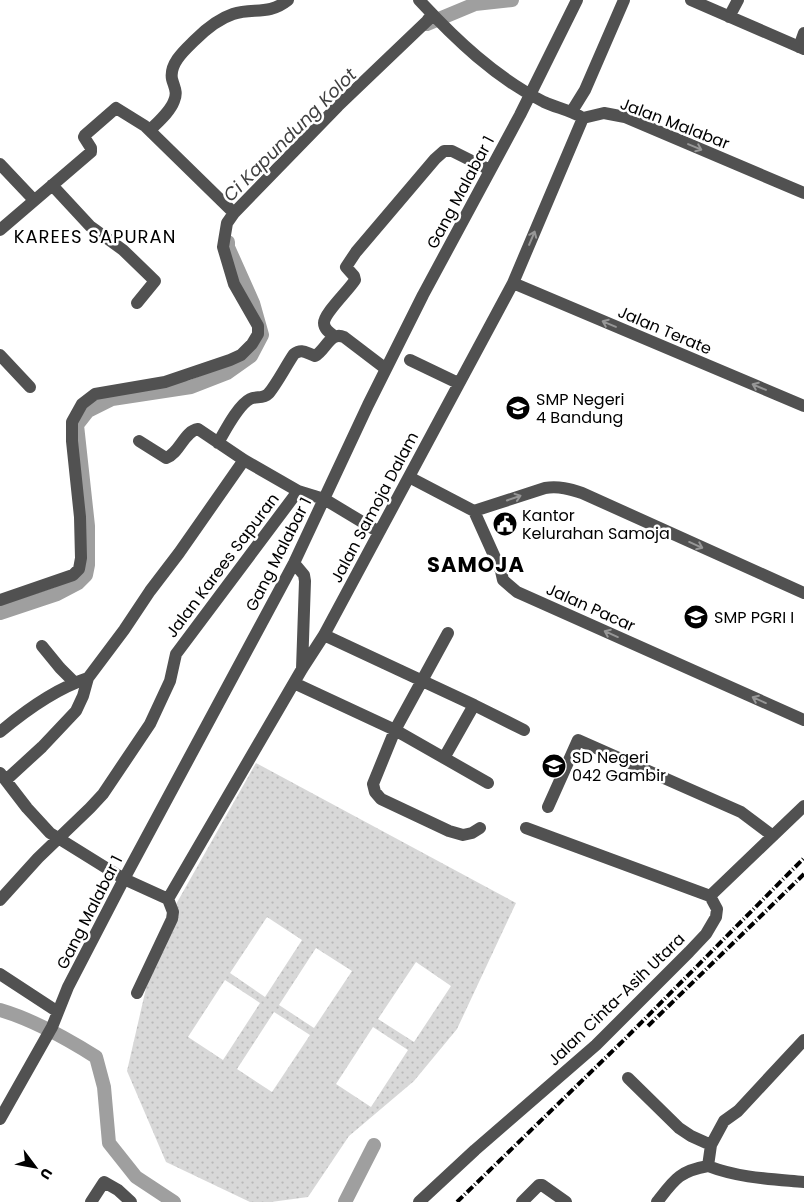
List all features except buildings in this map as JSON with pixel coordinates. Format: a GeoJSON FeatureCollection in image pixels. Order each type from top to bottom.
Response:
{"type":"FeatureCollection","features":[{"type":"Feature","properties":{"kind":"street"},"geometry":{"type":"LineString","coordinates":[[150,130],[174,102],[176,88],[172,78],[173,68],[180,56],[196,39],[215,22],[234,13],[276,8],[288,0]]}},
{"type":"Feature","properties":{"kind":"street","name":"Jalan Malabar"},"geometry":{"type":"LineString","coordinates":[[419,0],[455,37],[504,78],[551,105],[578,114],[604,113],[625,117],[804,193]]}},
{"type":"Feature","properties":{"kind":"street","name":"Gang Malabar 1"},"geometry":{"type":"LineString","coordinates":[[0,1119],[52,1027],[68,987],[124,879],[294,563],[386,368],[530,94],[577,0]]}},
{"type":"Feature","properties":{"kind":"street","name":"Jalan Samoja Dalam"},"geometry":{"type":"LineString","coordinates":[[168,899],[302,669],[324,635],[512,283],[578,114],[585,90],[624,0]]}},
{"type":"Feature","properties":{"kind":"street"},"geometry":{"type":"LineString","coordinates":[[690,0],[801,48],[804,33]]}},
{"type":"Feature","properties":{"kind":"street"},"geometry":{"type":"LineString","coordinates":[[729,17],[738,0]]}},
{"type":"Feature","properties":{"kind":"street"},"geometry":{"type":"LineString","coordinates":[[0,600],[73,575],[79,569],[81,558],[80,517],[73,457],[72,422],[82,404],[96,394],[165,382],[230,360],[241,355],[252,344],[258,334],[258,326],[234,284],[223,247],[227,223],[234,213],[344,100],[427,21],[432,14]]}},
{"type":"Feature","properties":{"kind":"street"},"geometry":{"type":"LineString","coordinates":[[0,230],[91,152],[92,148],[84,138],[85,135],[114,108],[119,109],[150,130],[234,213]]}},
{"type":"Feature","properties":{"kind":"street"},"geometry":{"type":"LineString","coordinates":[[334,336],[325,328],[324,320],[355,280],[346,266],[435,159],[444,151],[452,151],[490,170]]}},
{"type":"Feature","properties":{"kind":"street"},"geometry":{"type":"LineString","coordinates":[[0,164],[34,200]]}},
{"type":"Feature","properties":{"kind":"street"},"geometry":{"type":"LineString","coordinates":[[52,185],[90,226],[123,250],[155,281],[137,303]]}},
{"type":"Feature","properties":{"kind":"street","name":"Jalan Terate"},"geometry":{"type":"LineString","coordinates":[[512,283],[804,406]]}},
{"type":"Feature","properties":{"kind":"street"},"geometry":{"type":"LineString","coordinates":[[218,443],[237,413],[248,400],[268,395],[294,354],[301,351],[315,356],[319,354],[334,336],[339,334],[344,337],[386,368]]}},
{"type":"Feature","properties":{"kind":"street"},"geometry":{"type":"LineString","coordinates":[[0,356],[30,387]]}},
{"type":"Feature","properties":{"kind":"street"},"geometry":{"type":"LineString","coordinates":[[410,360],[458,384]]}},
{"type":"Feature","properties":{"kind":"street"},"geometry":{"type":"LineString","coordinates":[[139,441],[166,458],[173,455],[194,429],[298,491]]}},
{"type":"Feature","properties":{"kind":"street"},"geometry":{"type":"LineString","coordinates":[[137,993],[172,919],[173,912],[168,899],[124,879],[50,833],[27,808],[3,776],[68,720],[80,704],[88,678],[244,460]]}},
{"type":"Feature","properties":{"kind":"street"},"geometry":{"type":"LineString","coordinates":[[410,477],[474,511],[545,488],[566,488],[582,493],[804,593]]}},
{"type":"Feature","properties":{"kind":"street","name":"Jalan Karees Sapuran"},"geometry":{"type":"LineString","coordinates":[[0,900],[58,837],[103,794],[150,724],[170,681],[176,654],[298,491],[324,499],[379,532]]}},
{"type":"Feature","properties":{"kind":"street","name":"Jalan Pacar"},"geometry":{"type":"LineString","coordinates":[[474,511],[501,571],[503,580],[517,592],[804,720]]}},
{"type":"Feature","properties":{"kind":"street"},"geometry":{"type":"LineString","coordinates":[[294,563],[304,575],[305,581],[302,669]]}},
{"type":"Feature","properties":{"kind":"street"},"geometry":{"type":"LineString","coordinates":[[448,633],[396,730],[373,784],[375,792],[381,799],[449,831],[463,836],[480,828]]}},
{"type":"Feature","properties":{"kind":"street"},"geometry":{"type":"LineString","coordinates":[[324,635],[524,730]]}},
{"type":"Feature","properties":{"kind":"street"},"geometry":{"type":"LineString","coordinates":[[42,646],[75,683]]}},
{"type":"Feature","properties":{"kind":"street"},"geometry":{"type":"LineString","coordinates":[[0,732],[32,707],[75,683],[88,678]]}},
{"type":"Feature","properties":{"kind":"street"},"geometry":{"type":"LineString","coordinates":[[294,683],[396,730],[488,783]]}},
{"type":"Feature","properties":{"kind":"street"},"geometry":{"type":"LineString","coordinates":[[444,758],[474,705]]}},
{"type":"Feature","properties":{"kind":"street"},"geometry":{"type":"LineString","coordinates":[[548,807],[578,740],[741,812],[773,836]]}},
{"type":"Feature","properties":{"kind":"street"},"geometry":{"type":"LineString","coordinates":[[526,828],[710,896],[804,806]]}},
{"type":"Feature","properties":{"kind":"street","name":"Jalan Cinta-Asih Utara"},"geometry":{"type":"LineString","coordinates":[[419,1202],[474,1150],[591,1049],[706,934],[716,917],[717,909],[710,896]]}},
{"type":"Feature","properties":{"kind":"street"},"geometry":{"type":"LineString","coordinates":[[0,974],[58,1012]]}},
{"type":"Feature","properties":{"kind":"street"},"geometry":{"type":"LineString","coordinates":[[708,1166],[711,1145],[724,1121],[738,1111],[804,1040]]}},
{"type":"Feature","properties":{"kind":"street"},"geometry":{"type":"LineString","coordinates":[[628,1078],[679,1128],[711,1145]]}},
{"type":"Feature","properties":{"kind":"street"},"geometry":{"type":"LineString","coordinates":[[657,1202],[682,1173],[694,1168],[708,1166],[749,1178],[804,1182]]}},
{"type":"Feature","properties":{"kind":"street"},"geometry":{"type":"LineString","coordinates":[[91,1202],[104,1182],[118,1190],[131,1202]]}},
{"type":"Feature","properties":{"kind":"street"},"geometry":{"type":"LineString","coordinates":[[522,1202],[539,1185],[542,1185],[566,1202]]}},
{"type":"Feature","properties":{"kind":"shaded area"},"geometry":{"type":"Polygon","coordinates":[[[256,763],[516,903],[457,1029],[414,1081],[349,1136],[308,1197],[271,1202],[250,1202],[166,1162],[127,1071],[158,936],[256,763]],[[267,917],[230,973],[265,997],[302,940],[267,917]],[[316,948],[279,1005],[314,1028],[352,971],[316,948]],[[416,962],[378,1019],[414,1042],[451,986],[416,962]],[[225,980],[188,1037],[223,1060],[260,1003],[225,980]],[[274,1012],[237,1069],[272,1092],[310,1035],[274,1012]],[[373,1027],[336,1084],[371,1107],[408,1050],[373,1027]]]}},
{"type":"Feature","properties":{"kind":"waterway","name":"Ci Kapundung Kolot"},"geometry":{"type":"LineString","coordinates":[[427,24],[475,4],[512,0]]}},
{"type":"Feature","properties":{"kind":"waterway","name":"Ci Kapundung Kolot"},"geometry":{"type":"LineString","coordinates":[[0,613],[57,594],[78,583],[86,575],[88,565],[88,526],[77,425],[88,411],[112,399],[191,387],[227,373],[251,356],[262,335],[253,303],[228,247],[228,242]]}},
{"type":"Feature","properties":{"kind":"waterway"},"geometry":{"type":"LineString","coordinates":[[0,1010],[49,1030],[96,1057],[104,1087],[109,1143],[136,1177],[174,1202]]}},
{"type":"Feature","properties":{"kind":"waterway"},"geometry":{"type":"LineString","coordinates":[[345,1202],[374,1145]]}},
{"type":"Feature","properties":{"kind":"railway"},"geometry":{"type":"LineString","coordinates":[[457,1202],[626,1038],[804,858]]}},
{"type":"Feature","properties":{"kind":"railway"},"geometry":{"type":"LineString","coordinates":[[648,1026],[804,874]]}},
{"type":"Feature","properties":{"kind":"place","name":"SMP Negeri 4 Bandung"},"geometry":{"type":"Point","coordinates":[518,408]}},
{"type":"Feature","properties":{"kind":"place","name":"Kantor Kelurahan Samoja"},"geometry":{"type":"Point","coordinates":[505,524]}},
{"type":"Feature","properties":{"kind":"place","name":"SMP PGRI I"},"geometry":{"type":"Point","coordinates":[696,617]}},
{"type":"Feature","properties":{"kind":"place","name":"SD Negeri 042 Gambir"},"geometry":{"type":"Point","coordinates":[554,766]}},
{"type":"Feature","properties":{"kind":"district","name":"KAREES SAPURAN"},"geometry":{"type":"Point","coordinates":[95,237]}},
{"type":"Feature","properties":{"kind":"district","name":"SAMOJA"},"geometry":{"type":"Point","coordinates":[476,565]}}]}
